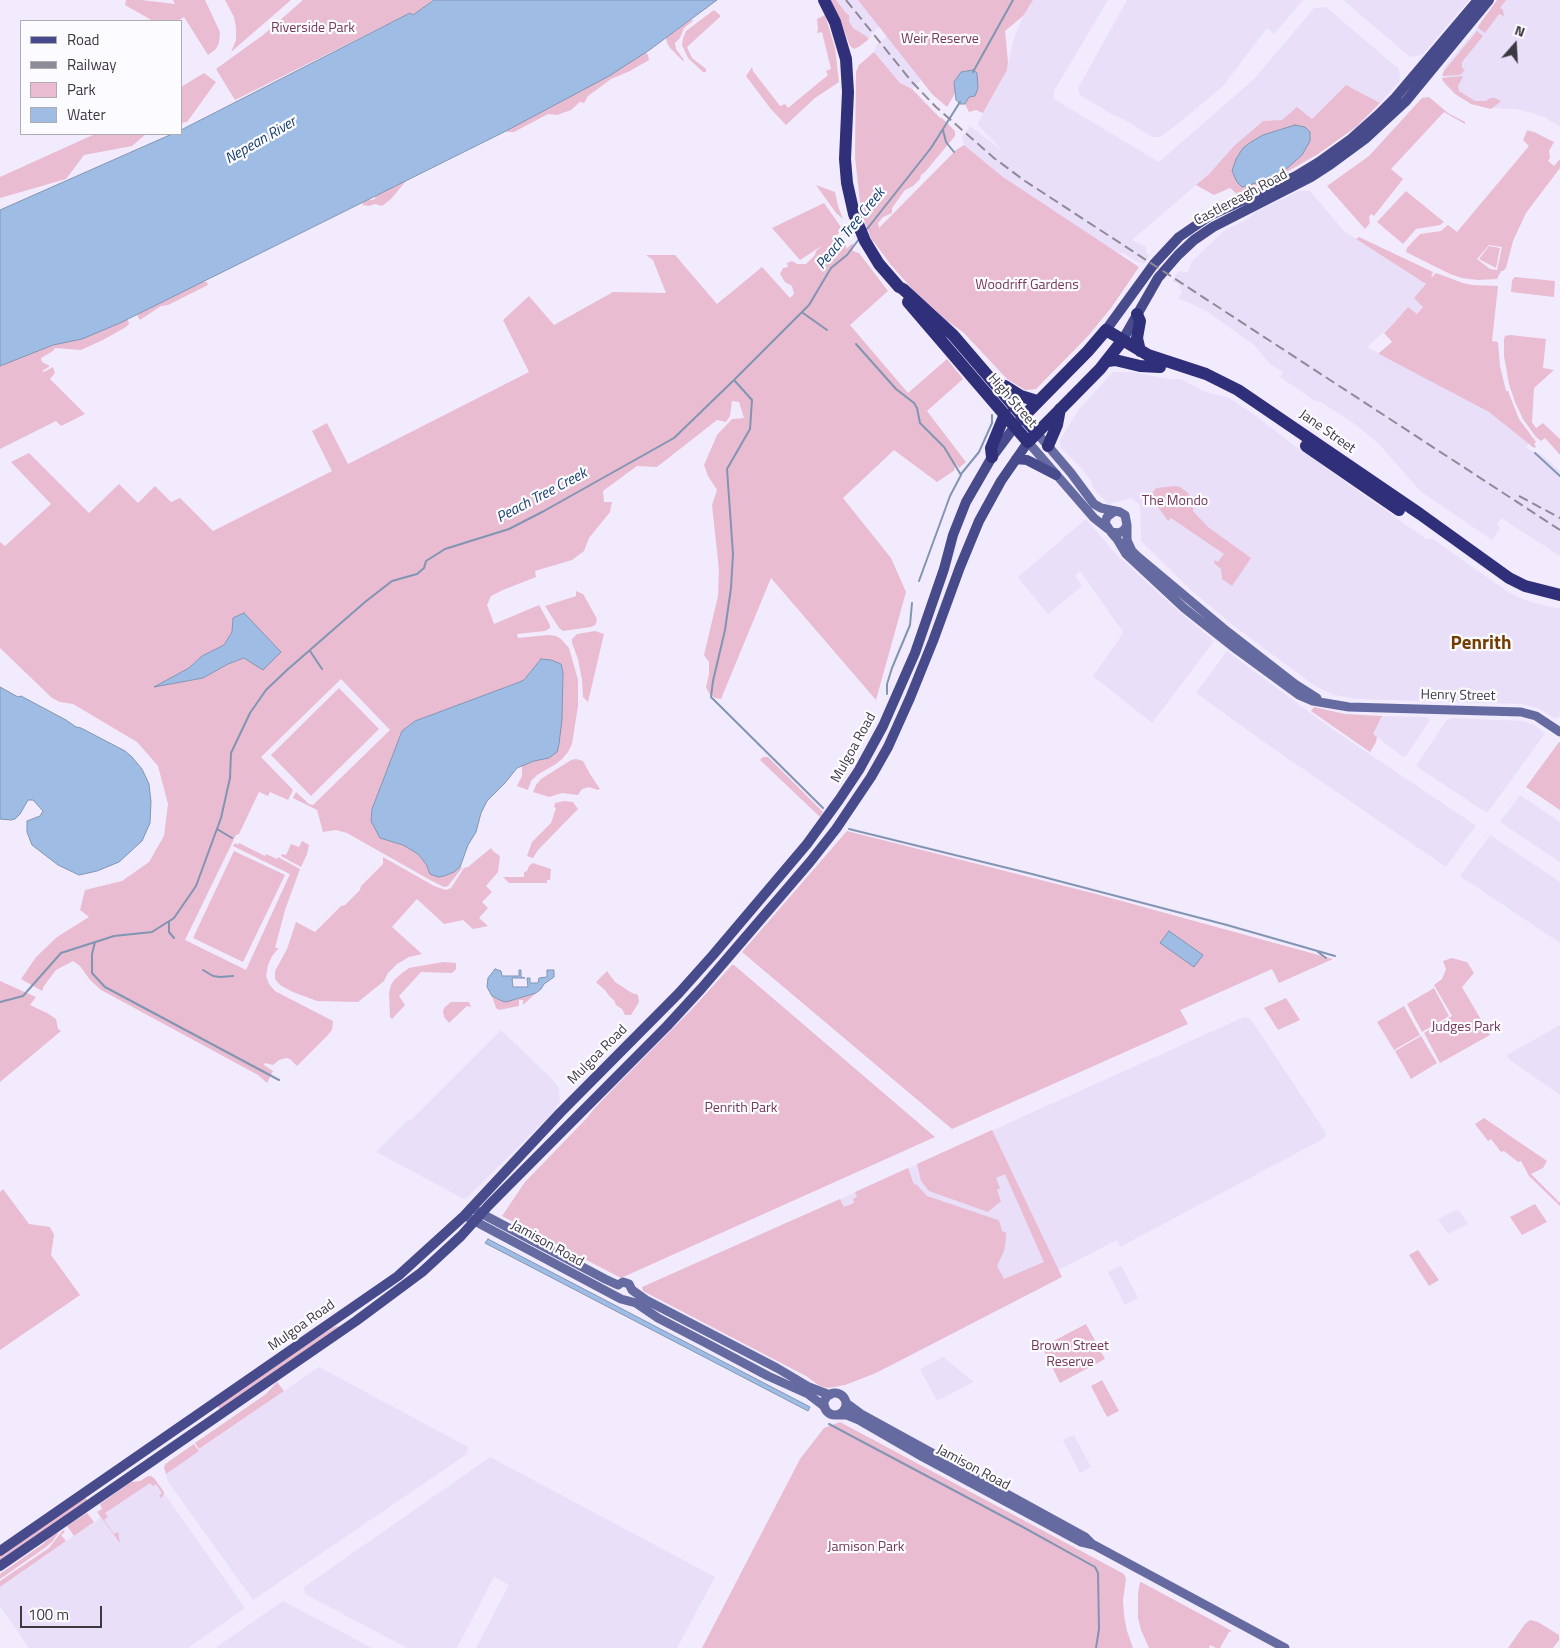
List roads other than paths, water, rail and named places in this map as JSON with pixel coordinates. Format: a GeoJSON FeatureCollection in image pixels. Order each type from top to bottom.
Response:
{"type":"FeatureCollection","features":[{"type":"Feature","properties":{"kind":"highway","name":"High Street"},"geometry":{"type":"LineString","coordinates":[[824,0],[835,22],[846,59],[848,92],[845,168],[850,200],[862,235],[879,264],[899,288],[903,289],[947,329],[1024,416],[1033,438]]}},
{"type":"Feature","properties":{"kind":"highway","name":"High Street"},"geometry":{"type":"LineString","coordinates":[[899,288],[899,293],[1014,426],[1033,438]]}},
{"type":"Feature","properties":{"kind":"highway"},"geometry":{"type":"LineString","coordinates":[[1137,314],[1140,322],[1137,338],[1140,351]]}},
{"type":"Feature","properties":{"kind":"highway","name":"Jane Street"},"geometry":{"type":"LineString","coordinates":[[1102,335],[1156,358],[1206,374],[1249,396],[1420,514],[1524,589]]}},
{"type":"Feature","properties":{"kind":"highway","name":"Castlereagh Road"},"geometry":{"type":"LineString","coordinates":[[1024,416],[1102,335]]}},
{"type":"Feature","properties":{"kind":"highway","name":"Jane Street"},"geometry":{"type":"LineString","coordinates":[[1120,344],[1136,357],[1160,367],[1203,379],[1242,398],[1360,484],[1502,579],[1524,589]]}},
{"type":"Feature","properties":{"kind":"highway","name":"Castlereagh Road"},"geometry":{"type":"LineString","coordinates":[[1033,438],[1108,361],[1120,344]]}},
{"type":"Feature","properties":{"kind":"highway"},"geometry":{"type":"LineString","coordinates":[[1108,361],[1115,360],[1140,366],[1160,367]]}},
{"type":"Feature","properties":{"kind":"highway","name":"High Street"},"geometry":{"type":"LineString","coordinates":[[995,384],[1005,386],[1021,396],[1037,401]]}},
{"type":"Feature","properties":{"kind":"highway"},"geometry":{"type":"LineString","coordinates":[[1048,446],[1057,424],[1060,409]]}},
{"type":"Feature","properties":{"kind":"highway"},"geometry":{"type":"LineString","coordinates":[[992,457],[990,448],[1005,414]]}},
{"type":"Feature","properties":{"kind":"highway"},"geometry":{"type":"LineString","coordinates":[[1524,589],[1560,595]]}},
{"type":"Feature","properties":{"kind":"highway"},"geometry":{"type":"LineString","coordinates":[[1524,589],[1560,603]]}},
{"type":"Feature","properties":{"kind":"main road","name":"Castlereagh Road"},"geometry":{"type":"LineString","coordinates":[[1102,335],[1154,264],[1179,237],[1211,215],[1296,176],[1351,139],[1395,98],[1478,0]]}},
{"type":"Feature","properties":{"kind":"main road","name":"Castlereagh Road"},"geometry":{"type":"LineString","coordinates":[[1120,344],[1160,274],[1194,240],[1213,228],[1300,184],[1349,152],[1378,129],[1406,101],[1489,0]]}},
{"type":"Feature","properties":{"kind":"main road","name":"Mulgoa Road"},"geometry":{"type":"LineString","coordinates":[[0,1551],[398,1276],[468,1212],[584,1089],[679,993],[827,818],[867,756],[915,652],[962,512],[978,479],[992,457],[1014,426],[1024,416]]}},
{"type":"Feature","properties":{"kind":"main road","name":"Mulgoa Road"},"geometry":{"type":"LineString","coordinates":[[0,1566],[356,1321],[422,1272],[460,1236],[667,1026],[733,952],[836,829],[871,777],[888,747],[910,698],[934,641],[960,567],[980,521],[997,488],[1016,459],[1033,438]]}},
{"type":"Feature","properties":{"kind":"main road","name":"High Street"},"geometry":{"type":"LineString","coordinates":[[1033,438],[1048,446],[1094,504],[1101,508],[1115,511]]}},
{"type":"Feature","properties":{"kind":"main road","name":"High Street"},"geometry":{"type":"LineString","coordinates":[[1033,438],[1056,475],[1094,518],[1117,539],[1126,554],[1184,608],[1291,690],[1313,701],[1349,707]]}},
{"type":"Feature","properties":{"kind":"main road"},"geometry":{"type":"LineString","coordinates":[[1016,459],[1027,460],[1056,475]]}},
{"type":"Feature","properties":{"kind":"main road"},"geometry":{"type":"LineString","coordinates":[[1115,511],[1125,515],[1127,525],[1119,533],[1109,531],[1105,523],[1107,517],[1115,511]]}},
{"type":"Feature","properties":{"kind":"main road","name":"High Street"},"geometry":{"type":"LineString","coordinates":[[1127,525],[1127,540],[1132,551],[1137,556],[1222,628],[1323,702]]}},
{"type":"Feature","properties":{"kind":"main road","name":"Henry Street"},"geometry":{"type":"LineString","coordinates":[[1349,707],[1521,712],[1536,716],[1560,732]]}},
{"type":"Feature","properties":{"kind":"main road"},"geometry":{"type":"LineString","coordinates":[[723,943],[733,952]]}},
{"type":"Feature","properties":{"kind":"main road","name":"Jamison Road"},"geometry":{"type":"LineString","coordinates":[[468,1212],[618,1284]]}},
{"type":"Feature","properties":{"kind":"main road","name":"Jamison Road"},"geometry":{"type":"LineString","coordinates":[[478,1217],[565,1270],[640,1305],[658,1318],[768,1376],[808,1394],[825,1407]]}},
{"type":"Feature","properties":{"kind":"main road"},"geometry":{"type":"LineString","coordinates":[[632,1290],[630,1297],[622,1298],[615,1292],[618,1284],[626,1283],[646,1300],[777,1368],[809,1387],[830,1395],[839,1394],[845,1399],[845,1411],[839,1415],[828,1413],[825,1407],[826,1399],[830,1395]]}},
{"type":"Feature","properties":{"kind":"main road","name":"Jamison Road"},"geometry":{"type":"LineString","coordinates":[[846,1403],[861,1414],[1085,1537],[1094,1545],[1285,1648]]}},
{"type":"Feature","properties":{"kind":"main road","name":"Jamison Road"},"geometry":{"type":"LineString","coordinates":[[839,1415],[847,1415],[859,1420],[923,1457],[1081,1542],[1094,1545]]}},
{"type":"Feature","properties":{"kind":"main road"},"geometry":{"type":"LineString","coordinates":[[0,1572],[40,1544],[49,1532]]}},
{"type":"Feature","properties":{"kind":"water","name":"Nepean River"},"geometry":{"type":"Polygon","coordinates":[[[434,0],[717,0],[648,51],[609,76],[504,132],[120,323],[82,339],[53,345],[0,366],[0,210],[170,135],[182,135],[182,129],[410,13],[413,15],[434,0]]]}},
{"type":"Feature","properties":{"kind":"water"},"geometry":{"type":"Polygon","coordinates":[[[973,70],[977,73],[978,88],[975,96],[969,97],[965,104],[960,104],[956,100],[954,82],[961,72],[973,70]]]}},
{"type":"Feature","properties":{"kind":"water"},"geometry":{"type":"Polygon","coordinates":[[[1295,125],[1305,127],[1310,132],[1310,141],[1302,155],[1284,171],[1242,187],[1237,182],[1232,171],[1236,159],[1243,148],[1263,135],[1295,125]]]}},
{"type":"Feature","properties":{"kind":"water"},"geometry":{"type":"Polygon","coordinates":[[[244,613],[281,652],[263,670],[244,658],[228,664],[203,678],[154,687],[189,668],[202,656],[224,645],[232,632],[233,618],[244,613]]]}},
{"type":"Feature","properties":{"kind":"water"},"geometry":{"type":"Polygon","coordinates":[[[541,659],[561,664],[563,672],[562,719],[557,752],[549,758],[534,761],[517,768],[487,801],[481,813],[476,832],[468,845],[460,867],[444,876],[438,877],[430,874],[426,864],[418,854],[403,845],[380,838],[371,821],[372,809],[402,731],[415,721],[524,680],[541,659]]]}},
{"type":"Feature","properties":{"kind":"water"},"geometry":{"type":"Polygon","coordinates":[[[0,687],[18,697],[21,696],[76,727],[125,751],[142,769],[149,784],[151,802],[150,823],[142,841],[119,862],[97,871],[79,875],[58,865],[32,845],[27,832],[27,821],[40,816],[43,811],[33,800],[28,800],[15,819],[0,819],[0,687]]]}},
{"type":"Feature","properties":{"kind":"water"},"geometry":{"type":"Polygon","coordinates":[[[1169,931],[1203,955],[1194,967],[1160,943],[1169,931]]]}},
{"type":"Feature","properties":{"kind":"water"},"geometry":{"type":"Polygon","coordinates":[[[495,969],[501,971],[502,976],[519,976],[519,970],[521,970],[521,977],[525,978],[512,978],[513,987],[528,987],[527,978],[530,978],[530,983],[538,983],[539,978],[547,977],[547,970],[554,970],[554,977],[536,993],[506,1002],[492,996],[487,987],[488,978],[495,969]]]}},
{"type":"Feature","properties":{"kind":"water"},"geometry":{"type":"Polygon","coordinates":[[[488,1239],[810,1407],[808,1411],[485,1243],[488,1239]]]}},
{"type":"Feature","properties":{"kind":"waterway","name":"Peach Tree Creek"},"geometry":{"type":"LineString","coordinates":[[973,72],[1013,0]]}},
{"type":"Feature","properties":{"kind":"waterway","name":"Peach Tree Creek"},"geometry":{"type":"LineString","coordinates":[[867,229],[931,148],[960,102]]}},
{"type":"Feature","properties":{"kind":"waterway"},"geometry":{"type":"LineString","coordinates":[[943,130],[946,142],[954,152]]}},
{"type":"Feature","properties":{"kind":"waterway","name":"Peach Tree Creek"},"geometry":{"type":"LineString","coordinates":[[0,1002],[23,996],[61,953],[114,936],[152,932],[174,918],[196,886],[221,818],[230,778],[231,753],[250,713],[266,690],[287,670],[392,581],[417,574],[424,568],[426,561],[445,549],[509,529],[674,438],[809,305],[831,268],[847,255],[859,239]]}},
{"type":"Feature","properties":{"kind":"waterway"},"geometry":{"type":"LineString","coordinates":[[803,313],[827,330]]}},
{"type":"Feature","properties":{"kind":"waterway"},"geometry":{"type":"LineString","coordinates":[[856,344],[896,389],[914,403],[920,423],[944,447],[961,475],[950,496],[919,581]]}},
{"type":"Feature","properties":{"kind":"waterway"},"geometry":{"type":"LineString","coordinates":[[734,380],[752,400],[750,429],[727,469],[733,554],[731,588],[725,630],[711,697],[823,808]]}},
{"type":"Feature","properties":{"kind":"waterway"},"geometry":{"type":"LineString","coordinates":[[961,474],[979,452],[992,423],[992,415]]}},
{"type":"Feature","properties":{"kind":"waterway"},"geometry":{"type":"LineString","coordinates":[[1535,453],[1560,476]]}},
{"type":"Feature","properties":{"kind":"waterway"},"geometry":{"type":"LineString","coordinates":[[887,694],[887,684],[892,668],[910,625],[912,603]]}},
{"type":"Feature","properties":{"kind":"waterway"},"geometry":{"type":"LineString","coordinates":[[310,651],[322,669]]}},
{"type":"Feature","properties":{"kind":"waterway"},"geometry":{"type":"LineString","coordinates":[[217,829],[232,838]]}},
{"type":"Feature","properties":{"kind":"waterway"},"geometry":{"type":"LineString","coordinates":[[849,829],[1032,874],[1227,925],[1335,956]]}},
{"type":"Feature","properties":{"kind":"waterway"},"geometry":{"type":"LineString","coordinates":[[169,922],[169,932],[174,938]]}},
{"type":"Feature","properties":{"kind":"waterway"},"geometry":{"type":"LineString","coordinates":[[95,942],[92,954],[92,973],[105,987],[279,1080]]}},
{"type":"Feature","properties":{"kind":"waterway"},"geometry":{"type":"LineString","coordinates":[[1318,952],[1326,958]]}},
{"type":"Feature","properties":{"kind":"waterway"},"geometry":{"type":"LineString","coordinates":[[203,970],[213,976],[233,976]]}},
{"type":"Feature","properties":{"kind":"waterway"},"geometry":{"type":"LineString","coordinates":[[829,1424],[1095,1567],[1098,1573],[1099,1629],[1096,1648]]}},
{"type":"Feature","properties":{"kind":"railway"},"geometry":{"type":"LineString","coordinates":[[846,0],[912,82],[936,107],[994,158],[1025,181],[1560,530]]}},
{"type":"Feature","properties":{"kind":"railway"},"geometry":{"type":"LineString","coordinates":[[1519,496],[1560,518]]}},
{"type":"Feature","properties":{"kind":"district","name":"Penrith"},"geometry":{"type":"Point","coordinates":[1481,644]}},
{"type":"Feature","properties":{"kind":"park label","name":"Riverside Park"},"geometry":{"type":"Point","coordinates":[313,29]}},
{"type":"Feature","properties":{"kind":"park label","name":"Weir Reserve"},"geometry":{"type":"Point","coordinates":[940,40]}},
{"type":"Feature","properties":{"kind":"park label","name":"Woodriff Gardens"},"geometry":{"type":"Point","coordinates":[1027,286]}},
{"type":"Feature","properties":{"kind":"park label","name":"The Mondo"},"geometry":{"type":"Point","coordinates":[1175,502]}},
{"type":"Feature","properties":{"kind":"park label","name":"Judges Park"},"geometry":{"type":"Point","coordinates":[1466,1028]}},
{"type":"Feature","properties":{"kind":"park label","name":"Penrith Park"},"geometry":{"type":"Point","coordinates":[741,1109]}},
{"type":"Feature","properties":{"kind":"park label","name":"Brown Street Reserve"},"geometry":{"type":"Point","coordinates":[1070,1355]}},
{"type":"Feature","properties":{"kind":"park label","name":"Jamison Park"},"geometry":{"type":"Point","coordinates":[866,1548]}}]}
